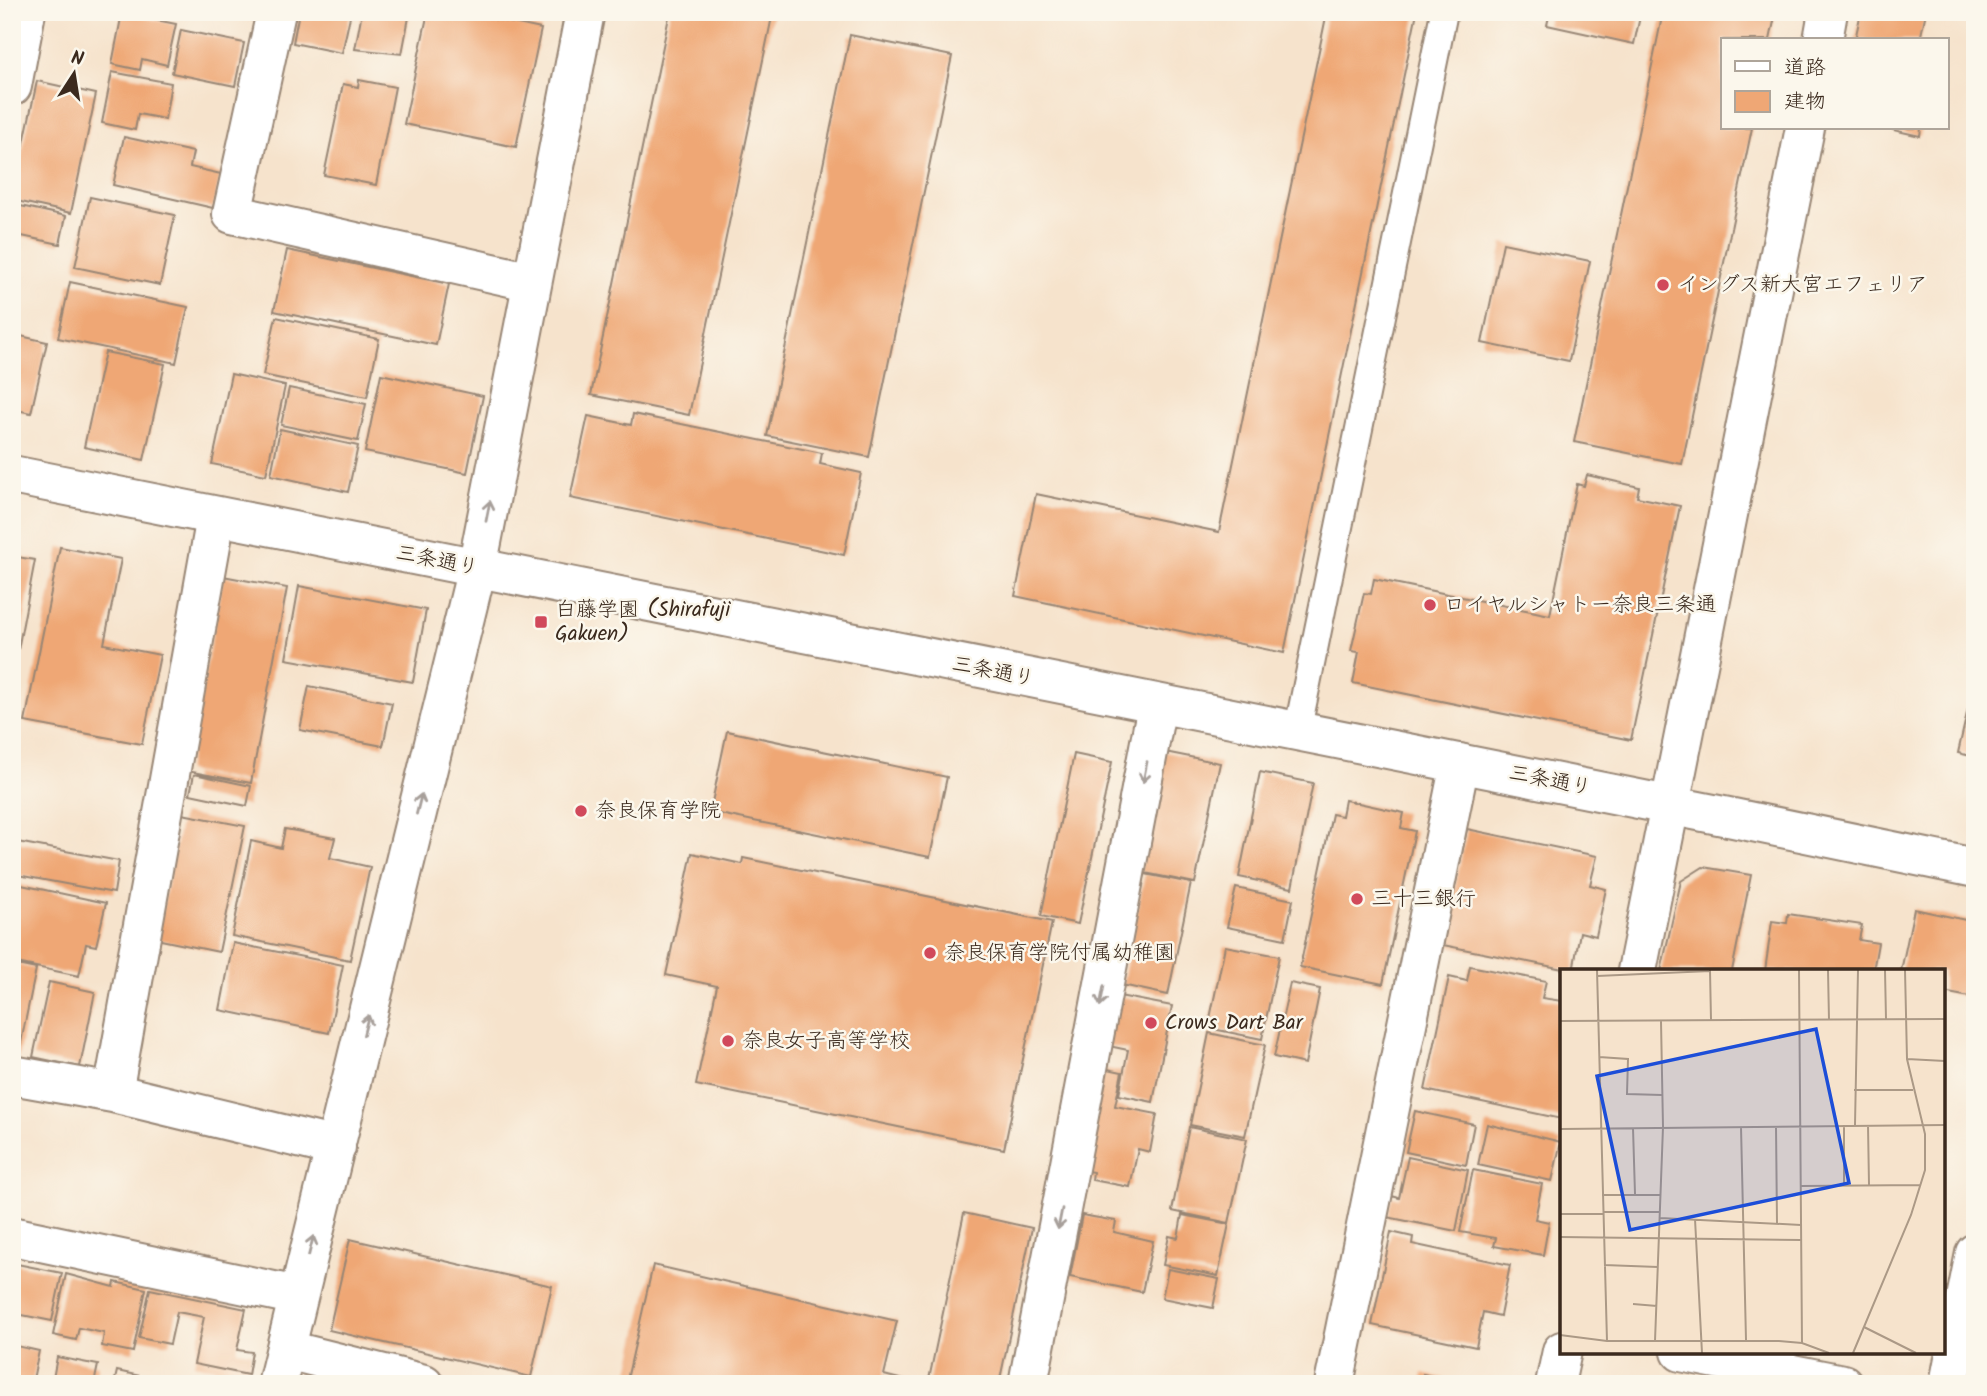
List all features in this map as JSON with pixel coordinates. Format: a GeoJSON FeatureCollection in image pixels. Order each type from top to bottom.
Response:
{"type":"FeatureCollection","features":[{"type":"Feature","properties":{"kind":"street"},"geometry":{"type":"LineString","coordinates":[[12,86],[26,12]]}},
{"type":"Feature","properties":{"kind":"street"},"geometry":{"type":"LineString","coordinates":[[276,12],[232,214],[532,282]]}},
{"type":"Feature","properties":{"kind":"street"},"geometry":{"type":"LineString","coordinates":[[424,1384],[282,1367],[477,568],[585,12]]}},
{"type":"Feature","properties":{"kind":"street"},"geometry":{"type":"LineString","coordinates":[[1823,38],[1828,12]]}},
{"type":"Feature","properties":{"kind":"street"},"geometry":{"type":"LineString","coordinates":[[1637,969],[1805,130]]}},
{"type":"Feature","properties":{"kind":"street","name":"三条通り"},"geometry":{"type":"LineString","coordinates":[[12,475],[1297,733],[1670,804],[1975,868]]}},
{"type":"Feature","properties":{"kind":"street"},"geometry":{"type":"LineString","coordinates":[[113,1093],[216,517]]}},
{"type":"Feature","properties":{"kind":"street"},"geometry":{"type":"LineString","coordinates":[[1028,1384],[1157,705]]}},
{"type":"Feature","properties":{"kind":"street"},"geometry":{"type":"LineString","coordinates":[[1335,1384],[1460,764]]}},
{"type":"Feature","properties":{"kind":"street"},"geometry":{"type":"LineString","coordinates":[[12,1075],[113,1093],[336,1147]]}},
{"type":"Feature","properties":{"kind":"street"},"geometry":{"type":"LineString","coordinates":[[12,1236],[298,1296]]}},
{"type":"Feature","properties":{"kind":"street"},"geometry":{"type":"LineString","coordinates":[[1949,1384],[1975,1253]]}},
{"type":"Feature","properties":{"kind":"street"},"geometry":{"type":"LineString","coordinates":[[1555,1384],[1561,1354]]}},
{"type":"Feature","properties":{"kind":"street"},"geometry":{"type":"LineString","coordinates":[[1691,1354],[1843,1384]]}},
{"type":"Feature","properties":{"kind":"lane"},"geometry":{"type":"LineString","coordinates":[[1297,733],[1444,12]]}},
{"type":"Feature","properties":{"kind":"building"},"geometry":{"type":"Polygon","coordinates":[[[216,12],[252,12],[250,20],[216,12]]]}},
{"type":"Feature","properties":{"kind":"building"},"geometry":{"type":"Polygon","coordinates":[[[299,12],[351,12],[342,53],[293,43],[299,12]]]}},
{"type":"Feature","properties":{"kind":"building"},"geometry":{"type":"Polygon","coordinates":[[[362,12],[410,12],[402,54],[355,49],[362,12]]]}},
{"type":"Feature","properties":{"kind":"building"},"geometry":{"type":"Polygon","coordinates":[[[428,12],[476,12],[475,15],[541,29],[516,147],[404,124],[428,12]]]}},
{"type":"Feature","properties":{"kind":"building"},"geometry":{"type":"Polygon","coordinates":[[[670,12],[773,12],[689,415],[591,395],[670,12]]]}},
{"type":"Feature","properties":{"kind":"building"},"geometry":{"type":"Polygon","coordinates":[[[1327,12],[1417,12],[1284,653],[1015,596],[1036,494],[1219,532],[1327,12]]]}},
{"type":"Feature","properties":{"kind":"building"},"geometry":{"type":"Polygon","coordinates":[[[1550,12],[1641,12],[1634,44],[1547,25],[1550,12]]]}},
{"type":"Feature","properties":{"kind":"building","name":"イングス新大宮エフェリア"},"geometry":{"type":"Polygon","coordinates":[[[1663,12],[1776,12],[1770,38],[1721,38],[1721,130],[1752,130],[1682,464],[1574,442],[1663,12]]]}},
{"type":"Feature","properties":{"kind":"building"},"geometry":{"type":"Polygon","coordinates":[[[1861,12],[1926,12],[1920,38],[1855,38],[1861,12]]]}},
{"type":"Feature","properties":{"kind":"building"},"geometry":{"type":"Polygon","coordinates":[[[122,13],[176,24],[167,65],[142,59],[140,70],[112,64],[122,13]]]}},
{"type":"Feature","properties":{"kind":"building"},"geometry":{"type":"Polygon","coordinates":[[[181,30],[244,43],[235,86],[172,73],[181,30]]]}},
{"type":"Feature","properties":{"kind":"building"},"geometry":{"type":"Polygon","coordinates":[[[850,35],[952,56],[869,457],[767,436],[850,35]]]}},
{"type":"Feature","properties":{"kind":"building"},"geometry":{"type":"Polygon","coordinates":[[[112,72],[171,83],[165,119],[138,114],[135,130],[102,123],[112,72]]]}},
{"type":"Feature","properties":{"kind":"building"},"geometry":{"type":"Polygon","coordinates":[[[359,80],[395,87],[376,185],[324,175],[343,84],[358,87],[359,80]]]}},
{"type":"Feature","properties":{"kind":"building"},"geometry":{"type":"Polygon","coordinates":[[[37,81],[96,94],[71,213],[12,200],[37,81]]]}},
{"type":"Feature","properties":{"kind":"building"},"geometry":{"type":"Polygon","coordinates":[[[1893,130],[1921,130],[1920,136],[1893,130]]]}},
{"type":"Feature","properties":{"kind":"building"},"geometry":{"type":"Polygon","coordinates":[[[124,137],[193,152],[190,167],[221,174],[213,208],[113,185],[124,137]]]}},
{"type":"Feature","properties":{"kind":"building"},"geometry":{"type":"Polygon","coordinates":[[[90,197],[175,215],[160,285],[75,267],[90,197]]]}},
{"type":"Feature","properties":{"kind":"building"},"geometry":{"type":"Polygon","coordinates":[[[16,205],[66,216],[60,244],[12,234],[16,205]]]}},
{"type":"Feature","properties":{"kind":"building"},"geometry":{"type":"Polygon","coordinates":[[[1503,243],[1590,261],[1569,361],[1482,343],[1503,243]]]}},
{"type":"Feature","properties":{"kind":"building"},"geometry":{"type":"Polygon","coordinates":[[[287,250],[449,284],[436,345],[274,311],[287,250]]]}},
{"type":"Feature","properties":{"kind":"building"},"geometry":{"type":"Polygon","coordinates":[[[70,282],[188,307],[176,363],[58,338],[70,282]]]}},
{"type":"Feature","properties":{"kind":"building"},"geometry":{"type":"Polygon","coordinates":[[[276,317],[379,339],[367,397],[263,375],[276,317]]]}},
{"type":"Feature","properties":{"kind":"building"},"geometry":{"type":"Polygon","coordinates":[[[12,334],[47,342],[31,413],[12,409],[12,334]]]}},
{"type":"Feature","properties":{"kind":"building"},"geometry":{"type":"Polygon","coordinates":[[[105,352],[165,364],[144,460],[84,447],[105,352]]]}},
{"type":"Feature","properties":{"kind":"building"},"geometry":{"type":"Polygon","coordinates":[[[231,374],[285,386],[266,475],[212,464],[231,374]]]}},
{"type":"Feature","properties":{"kind":"building"},"geometry":{"type":"Polygon","coordinates":[[[381,374],[483,396],[467,473],[365,452],[381,374]]]}},
{"type":"Feature","properties":{"kind":"building"},"geometry":{"type":"Polygon","coordinates":[[[289,388],[366,404],[358,441],[281,425],[289,388]]]}},
{"type":"Feature","properties":{"kind":"building"},"geometry":{"type":"Polygon","coordinates":[[[633,414],[822,453],[820,464],[861,473],[844,555],[570,498],[588,416],[631,425],[633,414]]]}},
{"type":"Feature","properties":{"kind":"building"},"geometry":{"type":"Polygon","coordinates":[[[280,429],[358,446],[348,492],[271,475],[280,429]]]}},
{"type":"Feature","properties":{"kind":"building","name":"ロイヤルシャトー奈良三条通"},"geometry":{"type":"Polygon","coordinates":[[[1587,475],[1639,487],[1637,497],[1680,506],[1631,740],[1353,683],[1359,652],[1351,651],[1364,593],[1371,594],[1374,579],[1550,615],[1577,484],[1584,486],[1587,475]]]}},
{"type":"Feature","properties":{"kind":"building"},"geometry":{"type":"Polygon","coordinates":[[[60,547],[121,559],[104,644],[160,655],[142,744],[25,722],[60,547]]]}},
{"type":"Feature","properties":{"kind":"building"},"geometry":{"type":"Polygon","coordinates":[[[12,556],[35,560],[14,671],[12,670],[12,556]]]}},
{"type":"Feature","properties":{"kind":"building"},"geometry":{"type":"Polygon","coordinates":[[[223,576],[287,588],[251,783],[187,771],[223,576]]]}},
{"type":"Feature","properties":{"kind":"building"},"geometry":{"type":"Polygon","coordinates":[[[299,586],[426,610],[413,682],[286,659],[299,586]]]}},
{"type":"Feature","properties":{"kind":"building"},"geometry":{"type":"Polygon","coordinates":[[[1975,682],[1975,757],[1958,753],[1975,682]]]}},
{"type":"Feature","properties":{"kind":"building"},"geometry":{"type":"Polygon","coordinates":[[[309,686],[392,703],[383,746],[300,730],[309,686]]]}},
{"type":"Feature","properties":{"kind":"building"},"geometry":{"type":"Polygon","coordinates":[[[727,731],[947,777],[930,857],[710,812],[727,731]]]}},
{"type":"Feature","properties":{"kind":"building"},"geometry":{"type":"Polygon","coordinates":[[[1165,752],[1220,763],[1195,883],[1140,872],[1165,752]]]}},
{"type":"Feature","properties":{"kind":"building"},"geometry":{"type":"Polygon","coordinates":[[[1074,754],[1112,762],[1078,924],[1041,916],[1074,754]]]}},
{"type":"Feature","properties":{"kind":"building"},"geometry":{"type":"Polygon","coordinates":[[[1260,772],[1313,783],[1292,888],[1239,877],[1260,772]]]}},
{"type":"Feature","properties":{"kind":"building"},"geometry":{"type":"Polygon","coordinates":[[[194,774],[251,786],[247,806],[190,794],[194,774]]]}},
{"type":"Feature","properties":{"kind":"building","name":"三十三銀行"},"geometry":{"type":"Polygon","coordinates":[[[1345,800],[1404,813],[1401,828],[1415,831],[1383,984],[1300,967],[1332,814],[1342,816],[1345,800]]]}},
{"type":"Feature","properties":{"kind":"building"},"geometry":{"type":"Polygon","coordinates":[[[182,814],[245,826],[219,952],[156,939],[182,814]]]}},
{"type":"Feature","properties":{"kind":"building"},"geometry":{"type":"Polygon","coordinates":[[[285,829],[335,838],[330,858],[370,867],[350,960],[232,936],[251,841],[281,848],[285,829]]]}},
{"type":"Feature","properties":{"kind":"building"},"geometry":{"type":"Polygon","coordinates":[[[1467,829],[1597,856],[1590,885],[1606,889],[1596,936],[1580,932],[1573,969],[1443,945],[1467,829]]]}},
{"type":"Feature","properties":{"kind":"building"},"geometry":{"type":"Polygon","coordinates":[[[12,841],[119,861],[114,893],[12,874],[12,841]]]}},
{"type":"Feature","properties":{"kind":"building"},"geometry":{"type":"Polygon","coordinates":[[[692,853],[742,864],[743,858],[1052,922],[1004,1149],[696,1085],[717,986],[666,975],[692,853]]]}},
{"type":"Feature","properties":{"kind":"building"},"geometry":{"type":"Polygon","coordinates":[[[1703,867],[1751,875],[1732,969],[1661,969],[1681,881],[1703,867]]]}},
{"type":"Feature","properties":{"kind":"building"},"geometry":{"type":"Polygon","coordinates":[[[1145,874],[1191,883],[1168,995],[1122,985],[1145,874]]]}},
{"type":"Feature","properties":{"kind":"building"},"geometry":{"type":"Polygon","coordinates":[[[12,883],[106,903],[96,946],[86,944],[79,976],[12,962],[12,883]]]}},
{"type":"Feature","properties":{"kind":"building"},"geometry":{"type":"Polygon","coordinates":[[[1236,888],[1293,900],[1285,939],[1227,927],[1236,888]]]}},
{"type":"Feature","properties":{"kind":"building"},"geometry":{"type":"Polygon","coordinates":[[[1914,909],[1975,922],[1975,998],[1945,992],[1945,969],[1901,969],[1914,909]]]}},
{"type":"Feature","properties":{"kind":"building"},"geometry":{"type":"Polygon","coordinates":[[[1788,914],[1862,925],[1859,940],[1878,943],[1873,969],[1765,969],[1772,921],[1787,923],[1788,914]]]}},
{"type":"Feature","properties":{"kind":"building"},"geometry":{"type":"Polygon","coordinates":[[[233,943],[343,965],[329,1033],[220,1010],[233,943]]]}},
{"type":"Feature","properties":{"kind":"building"},"geometry":{"type":"Polygon","coordinates":[[[1225,946],[1279,956],[1262,1039],[1208,1028],[1225,946]]]}},
{"type":"Feature","properties":{"kind":"building"},"geometry":{"type":"Polygon","coordinates":[[[12,964],[36,969],[18,1057],[12,1056],[12,964]]]}},
{"type":"Feature","properties":{"kind":"building"},"geometry":{"type":"Polygon","coordinates":[[[1470,966],[1546,981],[1542,998],[1560,1001],[1560,1119],[1425,1090],[1449,977],[1467,981],[1470,966]]]}},
{"type":"Feature","properties":{"kind":"building"},"geometry":{"type":"Polygon","coordinates":[[[49,982],[95,992],[80,1067],[33,1057],[49,982]]]}},
{"type":"Feature","properties":{"kind":"building"},"geometry":{"type":"Polygon","coordinates":[[[1290,983],[1320,989],[1305,1064],[1274,1057],[1290,983]]]}},
{"type":"Feature","properties":{"kind":"building"},"geometry":{"type":"Polygon","coordinates":[[[1114,995],[1172,1006],[1153,1102],[1119,1095],[1128,1050],[1104,1045],[1114,995]]]}},
{"type":"Feature","properties":{"kind":"building"},"geometry":{"type":"Polygon","coordinates":[[[1209,1033],[1265,1045],[1245,1136],[1190,1125],[1209,1033]]]}},
{"type":"Feature","properties":{"kind":"building"},"geometry":{"type":"Polygon","coordinates":[[[1103,1068],[1122,1072],[1115,1106],[1157,1114],[1150,1152],[1138,1149],[1130,1187],[1092,1180],[1093,1172],[1082,1170],[1103,1068]]]}},
{"type":"Feature","properties":{"kind":"building"},"geometry":{"type":"Polygon","coordinates":[[[1415,1111],[1474,1124],[1466,1165],[1406,1152],[1415,1111]]]}},
{"type":"Feature","properties":{"kind":"building"},"geometry":{"type":"Polygon","coordinates":[[[1487,1124],[1560,1142],[1552,1181],[1478,1165],[1487,1124]]]}},
{"type":"Feature","properties":{"kind":"building"},"geometry":{"type":"Polygon","coordinates":[[[1189,1127],[1247,1139],[1229,1223],[1172,1211],[1189,1127]]]}},
{"type":"Feature","properties":{"kind":"building"},"geometry":{"type":"Polygon","coordinates":[[[1408,1157],[1468,1170],[1456,1231],[1387,1217],[1392,1196],[1399,1198],[1408,1157]]]}},
{"type":"Feature","properties":{"kind":"building"},"geometry":{"type":"Polygon","coordinates":[[[1473,1170],[1542,1184],[1535,1219],[1549,1222],[1543,1255],[1494,1246],[1496,1238],[1460,1232],[1473,1170]]]}},
{"type":"Feature","properties":{"kind":"building"},"geometry":{"type":"Polygon","coordinates":[[[964,1213],[1032,1228],[999,1384],[928,1384],[964,1213]]]}},
{"type":"Feature","properties":{"kind":"building"},"geometry":{"type":"Polygon","coordinates":[[[1082,1215],[1116,1221],[1114,1232],[1153,1241],[1142,1292],[1070,1277],[1082,1215]]]}},
{"type":"Feature","properties":{"kind":"building"},"geometry":{"type":"Polygon","coordinates":[[[1182,1215],[1229,1224],[1218,1276],[1163,1265],[1169,1236],[1178,1238],[1182,1215]]]}},
{"type":"Feature","properties":{"kind":"building"},"geometry":{"type":"Polygon","coordinates":[[[1391,1232],[1413,1237],[1412,1244],[1510,1265],[1500,1316],[1483,1312],[1476,1347],[1372,1325],[1391,1232]]]}},
{"type":"Feature","properties":{"kind":"building"},"geometry":{"type":"Polygon","coordinates":[[[350,1239],[552,1286],[531,1377],[329,1330],[350,1239]]]}},
{"type":"Feature","properties":{"kind":"building"},"geometry":{"type":"Polygon","coordinates":[[[12,1263],[62,1273],[52,1321],[12,1313],[12,1263]]]}},
{"type":"Feature","properties":{"kind":"building"},"geometry":{"type":"Polygon","coordinates":[[[653,1265],[897,1321],[884,1375],[919,1384],[626,1384],[653,1265]]]}},
{"type":"Feature","properties":{"kind":"building"},"geometry":{"type":"Polygon","coordinates":[[[1168,1269],[1219,1279],[1213,1308],[1162,1298],[1168,1269]]]}},
{"type":"Feature","properties":{"kind":"building"},"geometry":{"type":"Polygon","coordinates":[[[66,1274],[114,1287],[115,1282],[146,1289],[133,1352],[102,1346],[104,1333],[79,1328],[76,1340],[53,1335],[66,1274]]]}},
{"type":"Feature","properties":{"kind":"building"},"geometry":{"type":"Polygon","coordinates":[[[150,1289],[246,1309],[237,1350],[252,1352],[248,1375],[194,1364],[204,1317],[177,1312],[170,1344],[139,1338],[150,1289]]]}},
{"type":"Feature","properties":{"kind":"building"},"geometry":{"type":"Polygon","coordinates":[[[12,1345],[39,1351],[32,1384],[12,1384],[12,1345]]]}},
{"type":"Feature","properties":{"kind":"building"},"geometry":{"type":"Polygon","coordinates":[[[57,1357],[98,1365],[94,1384],[52,1384],[57,1357]]]}},
{"type":"Feature","properties":{"kind":"building"},"geometry":{"type":"Polygon","coordinates":[[[117,1371],[154,1379],[153,1384],[114,1384],[117,1371]]]}},
{"type":"Feature","properties":{"kind":"building"},"geometry":{"type":"Polygon","coordinates":[[[1423,1374],[1465,1383],[1421,1384],[1423,1374]]]}},
{"type":"Feature","properties":{"kind":"place","name":"イングス新大宮エフェリア"},"geometry":{"type":"Point","coordinates":[1663,285]}},
{"type":"Feature","properties":{"kind":"place","name":"ロイヤルシャトー奈良三条通"},"geometry":{"type":"Point","coordinates":[1430,605]}},
{"type":"Feature","properties":{"kind":"place","name":"白藤学園 (Shirafuji Gakuen)"},"geometry":{"type":"Point","coordinates":[541,622]}},
{"type":"Feature","properties":{"kind":"place","name":"奈良保育学院"},"geometry":{"type":"Point","coordinates":[581,811]}},
{"type":"Feature","properties":{"kind":"place","name":"三十三銀行"},"geometry":{"type":"Point","coordinates":[1357,899]}},
{"type":"Feature","properties":{"kind":"place","name":"奈良保育学院付属幼稚園"},"geometry":{"type":"Point","coordinates":[930,953]}},
{"type":"Feature","properties":{"kind":"place","name":"Crows Dart Bar"},"geometry":{"type":"Point","coordinates":[1151,1023]}},
{"type":"Feature","properties":{"kind":"place","name":"奈良女子高等学校"},"geometry":{"type":"Point","coordinates":[728,1041]}}]}
